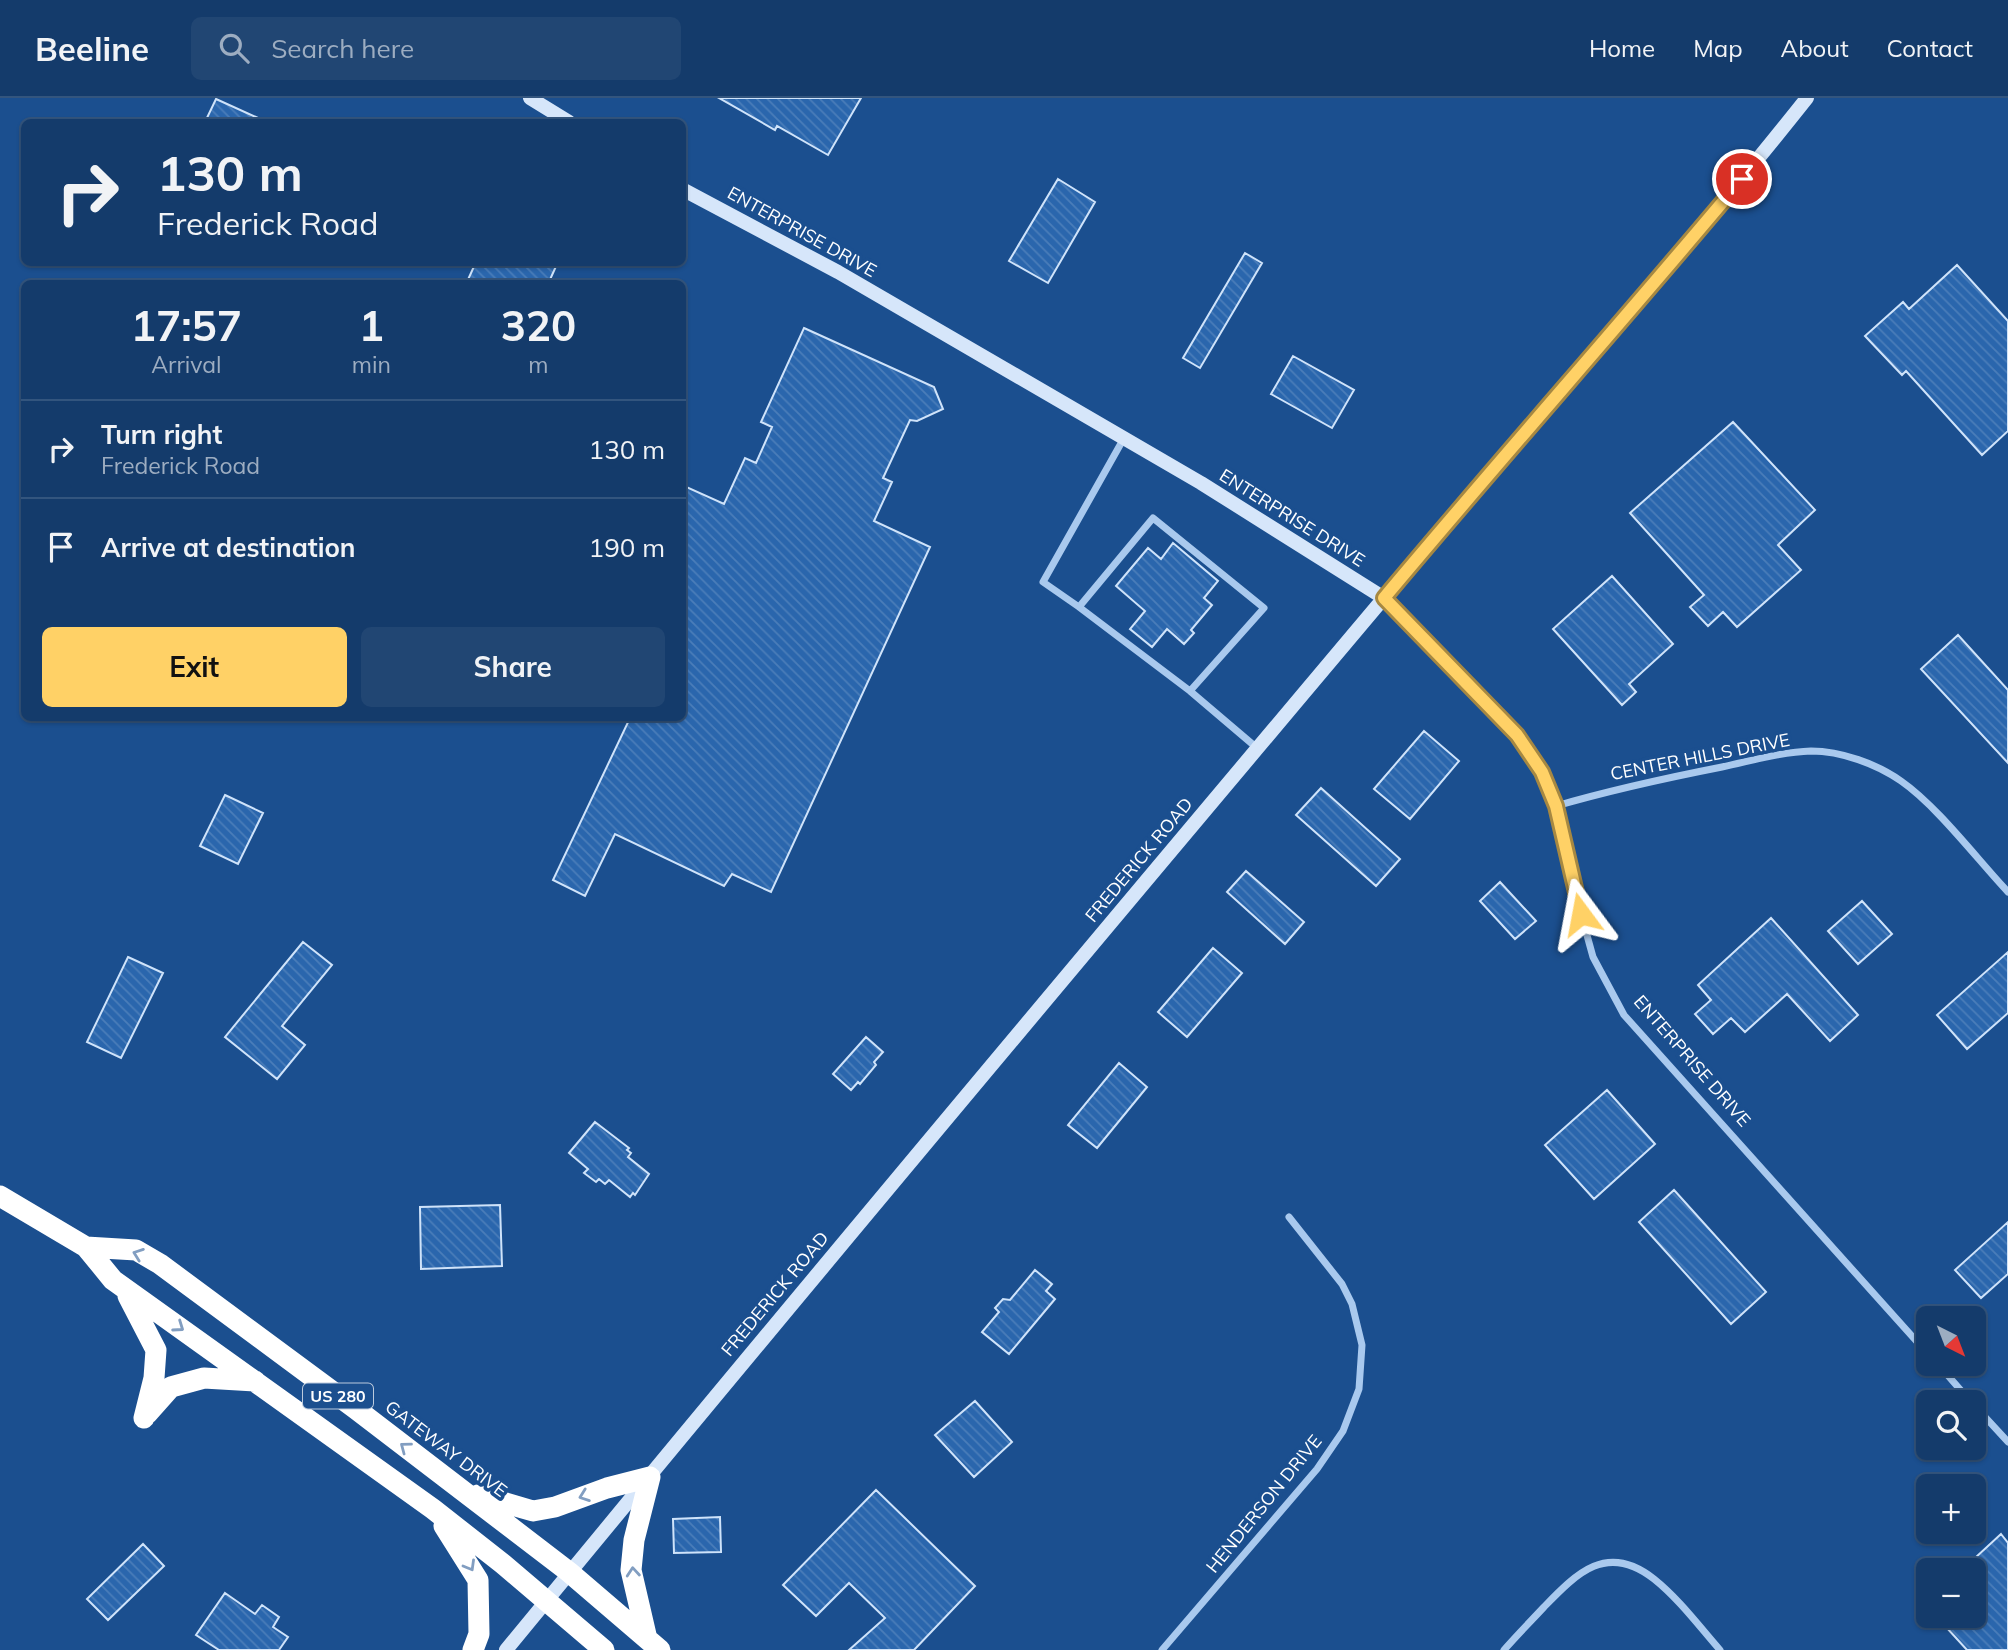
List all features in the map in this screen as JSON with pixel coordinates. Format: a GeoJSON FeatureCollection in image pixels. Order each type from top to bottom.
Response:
{"type":"FeatureCollection","features":[{"type":"Feature","properties":{"kind":"highway","name":"GATEWAY DRIVE"},"geometry":{"type":"LineString","coordinates":[[0,1196],[86,1247],[123,1288],[433,1509],[604,1650]]}},
{"type":"Feature","properties":{"kind":"highway","name":"GATEWAY DRIVE"},"geometry":{"type":"LineString","coordinates":[[86,1247],[136,1250],[160,1264],[569,1572],[653,1644]]}},
{"type":"Feature","properties":{"kind":"highway"},"geometry":{"type":"LineString","coordinates":[[123,1288],[144,1322],[156,1350],[154,1378],[144,1418],[171,1387],[204,1378],[255,1381]]}},
{"type":"Feature","properties":{"kind":"highway"},"geometry":{"type":"LineString","coordinates":[[460,1488],[533,1511],[555,1507],[607,1488],[650,1477],[634,1540],[631,1570],[653,1644]]}},
{"type":"Feature","properties":{"kind":"highway"},"geometry":{"type":"LineString","coordinates":[[433,1509],[478,1580],[479,1634],[473,1650]]}},
{"type":"Feature","properties":{"kind":"main road"},"geometry":{"type":"LineString","coordinates":[[530,98],[564,119]]}},
{"type":"Feature","properties":{"kind":"main road","name":"FREDERICK ROAD"},"geometry":{"type":"LineString","coordinates":[[506,1650],[734,1372],[1384,598],[1656,283],[1807,98]]}},
{"type":"Feature","properties":{"kind":"main road","name":"ENTERPRISE DRIVE"},"geometry":{"type":"LineString","coordinates":[[686,191],[838,272],[1124,438],[1384,598]]}},
{"type":"Feature","properties":{"kind":"street"},"geometry":{"type":"LineString","coordinates":[[1124,438],[1043,582],[1190,691],[1258,748]]}},
{"type":"Feature","properties":{"kind":"street"},"geometry":{"type":"LineString","coordinates":[[1079,607],[1153,518],[1264,608],[1190,691]]}},
{"type":"Feature","properties":{"kind":"street","name":"ENTERPRISE DRIVE"},"geometry":{"type":"LineString","coordinates":[[1384,598],[1517,735],[1542,772],[1556,806],[1593,957],[1624,1015],[1916,1341]]}},
{"type":"Feature","properties":{"kind":"street","name":"CENTER HILLS DRIVE"},"geometry":{"type":"LineString","coordinates":[[1556,806],[1614,789],[1769,757],[1811,751],[1839,755],[1884,770],[1903,782],[1937,814],[2008,892]]}},
{"type":"Feature","properties":{"kind":"street","name":"HENDERSON DRIVE"},"geometry":{"type":"LineString","coordinates":[[1162,1650],[1317,1469],[1342,1431],[1359,1389],[1362,1345],[1352,1304],[1342,1284],[1289,1217]]}},
{"type":"Feature","properties":{"kind":"street"},"geometry":{"type":"LineString","coordinates":[[1949,1376],[1961,1390]]}},
{"type":"Feature","properties":{"kind":"street"},"geometry":{"type":"LineString","coordinates":[[1986,1417],[2008,1442]]}},
{"type":"Feature","properties":{"kind":"street"},"geometry":{"type":"LineString","coordinates":[[1504,1650],[1573,1578],[1590,1566],[1611,1563],[1632,1567],[1651,1577],[1670,1593],[1720,1650]]}},
{"type":"Feature","properties":{"kind":"building"},"geometry":{"type":"Polygon","coordinates":[[[719,98],[861,98],[828,155],[777,126],[775,130],[719,98]]]}},
{"type":"Feature","properties":{"kind":"building"},"geometry":{"type":"Polygon","coordinates":[[[216,99],[260,119],[206,119],[216,99]]]}},
{"type":"Feature","properties":{"kind":"building"},"geometry":{"type":"Polygon","coordinates":[[[1058,179],[1095,202],[1048,283],[1009,261],[1058,179]]]}},
{"type":"Feature","properties":{"kind":"building"},"geometry":{"type":"Polygon","coordinates":[[[1245,253],[1262,263],[1200,368],[1183,358],[1245,253]]]}},
{"type":"Feature","properties":{"kind":"building"},"geometry":{"type":"Polygon","coordinates":[[[1957,265],[2008,321],[2008,431],[1982,455],[1906,371],[1902,375],[1865,336],[1903,302],[1909,309],[1957,265]]]}},
{"type":"Feature","properties":{"kind":"building"},"geometry":{"type":"Polygon","coordinates":[[[474,266],[556,266],[550,280],[468,280],[474,266]]]}},
{"type":"Feature","properties":{"kind":"building"},"geometry":{"type":"Polygon","coordinates":[[[804,328],[934,387],[943,409],[917,421],[910,420],[883,478],[892,482],[874,521],[930,547],[771,892],[732,874],[724,886],[615,834],[585,896],[553,880],[629,721],[686,721],[686,487],[724,504],[745,458],[756,463],[772,427],[761,422],[804,328]]]}},
{"type":"Feature","properties":{"kind":"building"},"geometry":{"type":"Polygon","coordinates":[[[1293,356],[1354,390],[1332,428],[1271,394],[1293,356]]]}},
{"type":"Feature","properties":{"kind":"building"},"geometry":{"type":"Polygon","coordinates":[[[1733,422],[1815,510],[1778,545],[1801,570],[1737,627],[1723,612],[1708,626],[1690,607],[1704,595],[1630,513],[1733,422]]]}},
{"type":"Feature","properties":{"kind":"building"},"geometry":{"type":"Polygon","coordinates":[[[1173,543],[1218,581],[1204,598],[1212,605],[1191,630],[1194,633],[1184,644],[1167,629],[1152,647],[1130,629],[1145,611],[1116,586],[1148,548],[1161,559],[1173,543]]]}},
{"type":"Feature","properties":{"kind":"building"},"geometry":{"type":"Polygon","coordinates":[[[1612,576],[1673,644],[1629,684],[1636,692],[1622,705],[1553,629],[1612,576]]]}},
{"type":"Feature","properties":{"kind":"building"},"geometry":{"type":"Polygon","coordinates":[[[1958,635],[2008,690],[2008,763],[1921,669],[1958,635]]]}},
{"type":"Feature","properties":{"kind":"building"},"geometry":{"type":"Polygon","coordinates":[[[1424,731],[1459,761],[1410,819],[1374,789],[1424,731]]]}},
{"type":"Feature","properties":{"kind":"building"},"geometry":{"type":"Polygon","coordinates":[[[1321,788],[1400,859],[1376,886],[1296,815],[1321,788]]]}},
{"type":"Feature","properties":{"kind":"building"},"geometry":{"type":"Polygon","coordinates":[[[225,795],[263,813],[238,864],[200,846],[225,795]]]}},
{"type":"Feature","properties":{"kind":"building"},"geometry":{"type":"Polygon","coordinates":[[[1246,871],[1304,922],[1285,944],[1227,892],[1246,871]]]}},
{"type":"Feature","properties":{"kind":"building"},"geometry":{"type":"Polygon","coordinates":[[[1500,882],[1536,921],[1515,939],[1480,901],[1500,882]]]}},
{"type":"Feature","properties":{"kind":"building"},"geometry":{"type":"Polygon","coordinates":[[[1862,901],[1892,934],[1858,964],[1828,931],[1862,901]]]}},
{"type":"Feature","properties":{"kind":"building"},"geometry":{"type":"Polygon","coordinates":[[[1771,918],[1858,1015],[1830,1041],[1787,994],[1745,1032],[1731,1018],[1713,1034],[1695,1014],[1711,1000],[1698,985],[1771,918]]]}},
{"type":"Feature","properties":{"kind":"building"},"geometry":{"type":"Polygon","coordinates":[[[303,942],[332,965],[282,1026],[305,1045],[277,1079],[225,1037],[303,942]]]}},
{"type":"Feature","properties":{"kind":"building"},"geometry":{"type":"Polygon","coordinates":[[[1213,948],[1242,973],[1187,1037],[1158,1012],[1213,948]]]}},
{"type":"Feature","properties":{"kind":"building"},"geometry":{"type":"Polygon","coordinates":[[[2008,952],[2008,1013],[1967,1049],[1937,1015],[2008,952]]]}},
{"type":"Feature","properties":{"kind":"building"},"geometry":{"type":"Polygon","coordinates":[[[128,957],[163,973],[121,1058],[87,1042],[128,957]]]}},
{"type":"Feature","properties":{"kind":"building"},"geometry":{"type":"Polygon","coordinates":[[[866,1037],[883,1052],[860,1084],[858,1082],[851,1090],[833,1074],[866,1037]]]}},
{"type":"Feature","properties":{"kind":"building"},"geometry":{"type":"Polygon","coordinates":[[[1119,1063],[1147,1087],[1097,1148],[1068,1125],[1119,1063]]]}},
{"type":"Feature","properties":{"kind":"building"},"geometry":{"type":"Polygon","coordinates":[[[1607,1090],[1655,1144],[1594,1199],[1545,1145],[1607,1090]]]}},
{"type":"Feature","properties":{"kind":"building"},"geometry":{"type":"Polygon","coordinates":[[[595,1122],[629,1148],[627,1150],[631,1153],[628,1157],[649,1174],[635,1195],[633,1193],[630,1197],[609,1180],[605,1184],[599,1179],[596,1182],[584,1173],[588,1169],[569,1153],[595,1122]]]}},
{"type":"Feature","properties":{"kind":"building"},"geometry":{"type":"Polygon","coordinates":[[[1674,1190],[1766,1292],[1731,1324],[1639,1222],[1674,1190]]]}},
{"type":"Feature","properties":{"kind":"building"},"geometry":{"type":"Polygon","coordinates":[[[500,1205],[502,1266],[421,1269],[420,1207],[500,1205]]]}},
{"type":"Feature","properties":{"kind":"building"},"geometry":{"type":"Polygon","coordinates":[[[2008,1222],[2008,1274],[1981,1298],[1955,1270],[2008,1222]]]}},
{"type":"Feature","properties":{"kind":"building"},"geometry":{"type":"Polygon","coordinates":[[[1035,1270],[1052,1284],[1046,1291],[1055,1299],[1009,1354],[982,1332],[999,1312],[995,1308],[1003,1299],[1010,1300],[1035,1270]]]}},
{"type":"Feature","properties":{"kind":"building"},"geometry":{"type":"Polygon","coordinates":[[[975,1401],[1012,1442],[974,1477],[935,1435],[975,1401]]]}},
{"type":"Feature","properties":{"kind":"building"},"geometry":{"type":"Polygon","coordinates":[[[876,1490],[975,1586],[914,1650],[849,1650],[885,1618],[849,1583],[816,1616],[783,1585],[876,1490]]]}},
{"type":"Feature","properties":{"kind":"building"},"geometry":{"type":"Polygon","coordinates":[[[720,1517],[721,1552],[674,1553],[673,1519],[720,1517]]]}},
{"type":"Feature","properties":{"kind":"building"},"geometry":{"type":"Polygon","coordinates":[[[2001,1534],[2008,1543],[2008,1650],[1967,1650],[1947,1628],[1986,1628],[1986,1558],[1975,1558],[2001,1534]]]}},
{"type":"Feature","properties":{"kind":"building"},"geometry":{"type":"Polygon","coordinates":[[[143,1544],[164,1566],[108,1620],[87,1599],[143,1544]]]}},
{"type":"Feature","properties":{"kind":"building"},"geometry":{"type":"Polygon","coordinates":[[[225,1593],[255,1614],[262,1605],[279,1617],[273,1627],[288,1637],[279,1650],[219,1650],[196,1635],[225,1593]]]}},
{"type":"Feature","properties":{"kind":"route"},"geometry":{"type":"LineString","coordinates":[[1581,914],[1556,806],[1542,772],[1517,735],[1384,598],[1656,283],[1742,179]]}}]}
